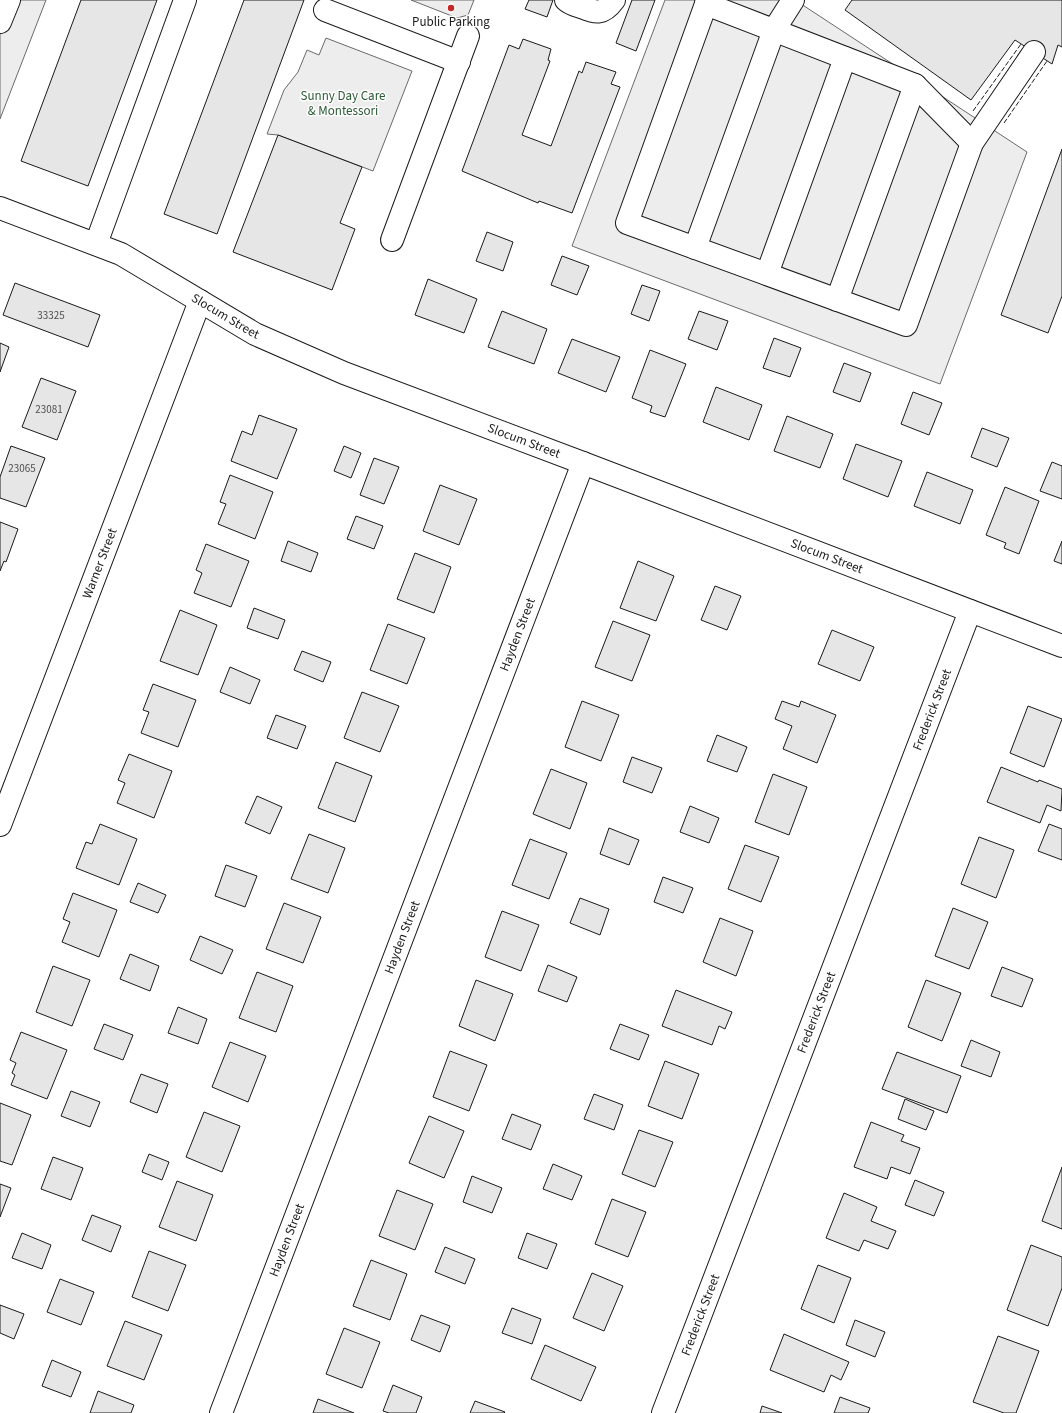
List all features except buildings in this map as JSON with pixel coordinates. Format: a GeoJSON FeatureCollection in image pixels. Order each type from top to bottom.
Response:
{"type":"FeatureCollection","features":[{"type":"Feature","properties":{"kind":"street"},"geometry":{"type":"LineString","coordinates":[[0,22],[9,0]]}},
{"type":"Feature","properties":{"kind":"street"},"geometry":{"type":"LineString","coordinates":[[96,244],[185,0]]}},
{"type":"Feature","properties":{"kind":"street"},"geometry":{"type":"LineString","coordinates":[[566,0],[570,4],[596,12],[608,8],[614,0]]}},
{"type":"Feature","properties":{"kind":"street"},"geometry":{"type":"LineString","coordinates":[[695,248],[774,30],[793,0]]}},
{"type":"Feature","properties":{"kind":"street"},"geometry":{"type":"LineString","coordinates":[[972,143],[915,85],[774,30],[708,2],[627,223],[906,325],[972,143],[1034,52]]}},
{"type":"Feature","properties":{"kind":"street"},"geometry":{"type":"LineString","coordinates":[[325,10],[459,62]]}},
{"type":"Feature","properties":{"kind":"street"},"geometry":{"type":"LineString","coordinates":[[392,240],[468,36]]}},
{"type":"Feature","properties":{"kind":"street"},"geometry":{"type":"LineString","coordinates":[[767,274],[845,58]]}},
{"type":"Feature","properties":{"kind":"street"},"geometry":{"type":"LineString","coordinates":[[837,300],[915,85]]}},
{"type":"Feature","properties":{"kind":"street","name":"Slocum Street"},"geometry":{"type":"LineString","coordinates":[[0,208],[122,254],[256,334],[344,373],[1062,646]]}},
{"type":"Feature","properties":{"kind":"street","name":"Warner Street"},"geometry":{"type":"LineString","coordinates":[[0,825],[200,301]]}},
{"type":"Feature","properties":{"kind":"street","name":"Hayden Street"},"geometry":{"type":"LineString","coordinates":[[221,1413],[583,463]]}},
{"type":"Feature","properties":{"kind":"street","name":"Frederick Street"},"geometry":{"type":"LineString","coordinates":[[663,1413],[970,611]]}},
{"type":"Feature","properties":{"kind":"shaded area"},"geometry":{"type":"Polygon","coordinates":[[[9,0],[46,0],[0,119],[0,24],[9,0]]]}},
{"type":"Feature","properties":{"kind":"shaded area","name":"Public Parking"},"geometry":{"type":"Polygon","coordinates":[[[411,0],[474,0],[468,15],[457,18],[411,0]]]}},
{"type":"Feature","properties":{"kind":"shaded area"},"geometry":{"type":"Polygon","coordinates":[[[665,0],[795,0],[1027,152],[940,384],[572,246],[665,0]]]}},
{"type":"Feature","properties":{"kind":"shaded area","name":"Sunny Day Care & Montessori"},"geometry":{"type":"Polygon","coordinates":[[[326,38],[412,71],[373,171],[278,135],[267,134],[284,90],[298,72],[307,50],[319,55],[326,38]]]}},
{"type":"Feature","properties":{"kind":"fence"},"geometry":{"type":"LineString","coordinates":[[973,111],[1021,44]]}},
{"type":"Feature","properties":{"kind":"fence"},"geometry":{"type":"LineString","coordinates":[[1004,123],[1047,61]]}},
{"type":"Feature","properties":{"kind":"place","name":"Public Parking"},"geometry":{"type":"Point","coordinates":[451,8]}}]}
